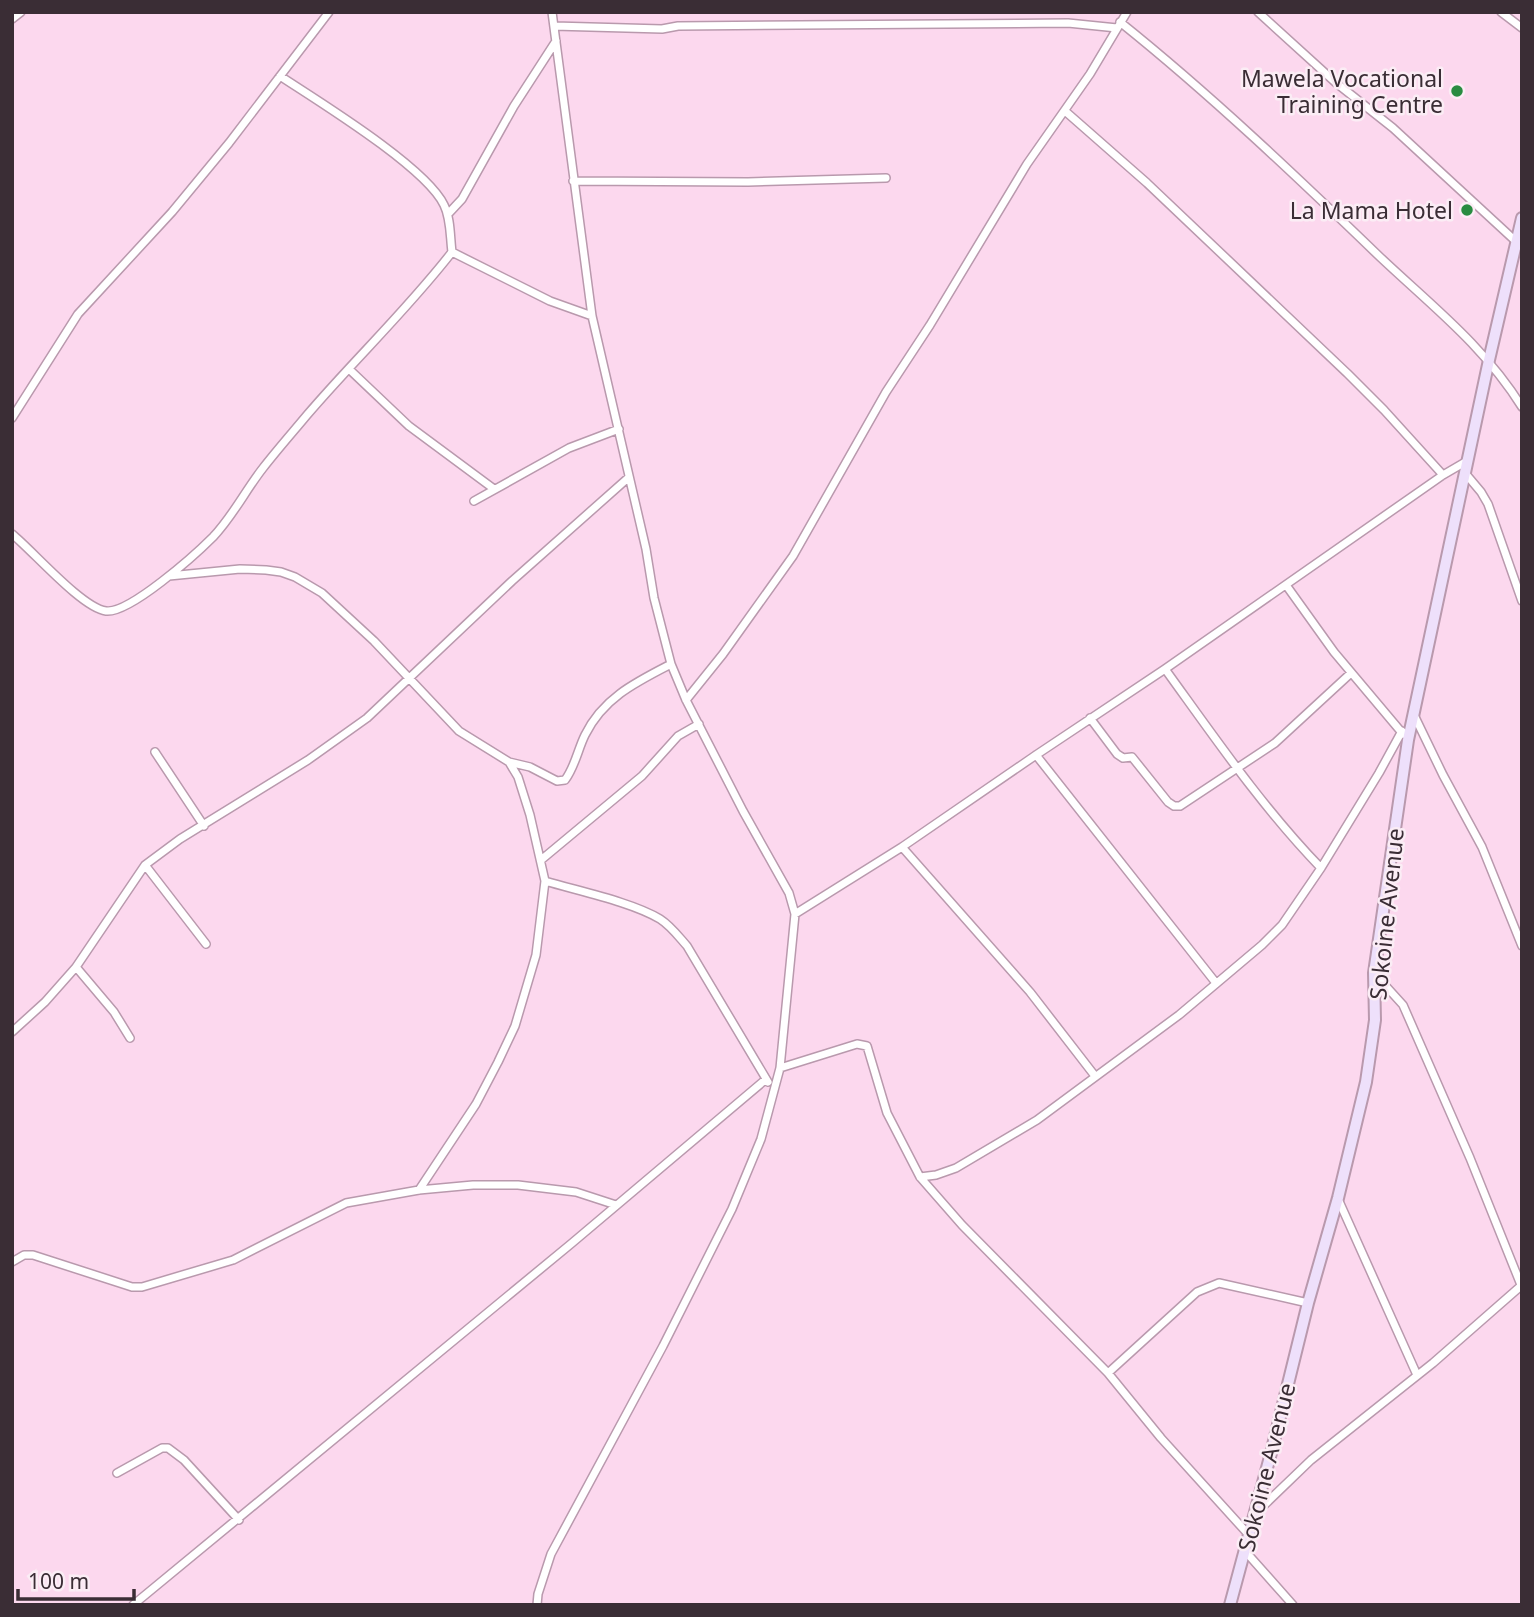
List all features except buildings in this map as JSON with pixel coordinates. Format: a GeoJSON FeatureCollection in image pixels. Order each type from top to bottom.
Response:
{"type":"FeatureCollection","features":[{"type":"Feature","properties":{"kind":"street"},"geometry":{"type":"LineString","coordinates":[[12,19],[21,12]]}},
{"type":"Feature","properties":{"kind":"street"},"geometry":{"type":"LineString","coordinates":[[12,418],[78,314],[172,212],[329,12]]}},
{"type":"Feature","properties":{"kind":"street"},"geometry":{"type":"LineString","coordinates":[[537,1605],[551,1554],[663,1346],[732,1209],[761,1139],[780,1068],[795,914],[785,884],[743,811],[686,700],[671,664],[592,316],[552,12]]}},
{"type":"Feature","properties":{"kind":"street"},"geometry":{"type":"LineString","coordinates":[[686,700],[723,654],[793,555],[886,392],[930,325],[1027,164],[1065,111],[1127,12]]}},
{"type":"Feature","properties":{"kind":"street"},"geometry":{"type":"LineString","coordinates":[[1258,12],[1335,82],[1393,128],[1519,243]]}},
{"type":"Feature","properties":{"kind":"street"},"geometry":{"type":"LineString","coordinates":[[1501,12],[1522,28]]}},
{"type":"Feature","properties":{"kind":"street"},"geometry":{"type":"LineString","coordinates":[[554,26],[662,29],[678,26],[796,23],[1119,25],[1160,54],[1284,165],[1489,360],[1522,407]]}},
{"type":"Feature","properties":{"kind":"street"},"geometry":{"type":"LineString","coordinates":[[448,214],[462,199],[514,106],[556,41]]}},
{"type":"Feature","properties":{"kind":"street"},"geometry":{"type":"LineString","coordinates":[[12,534],[77,594],[103,611],[118,611],[169,576],[228,520],[262,469],[349,369],[410,305],[452,252],[448,214],[436,192],[414,171],[365,134],[280,76]]}},
{"type":"Feature","properties":{"kind":"street"},"geometry":{"type":"LineString","coordinates":[[1065,111],[1147,183],[1347,373],[1443,475]]}},
{"type":"Feature","properties":{"kind":"street"},"geometry":{"type":"LineString","coordinates":[[573,181],[748,182],[886,178]]}},
{"type":"Feature","properties":{"kind":"street","name":"Sokoine Avenue"},"geometry":{"type":"LineString","coordinates":[[1230,1605],[1338,1198],[1371,1050],[1375,1020],[1374,973],[1405,736],[1414,715],[1489,360],[1519,243],[1522,218]]}},
{"type":"Feature","properties":{"kind":"street"},"geometry":{"type":"LineString","coordinates":[[452,252],[550,301],[592,316]]}},
{"type":"Feature","properties":{"kind":"street"},"geometry":{"type":"LineString","coordinates":[[349,369],[409,426],[494,489]]}},
{"type":"Feature","properties":{"kind":"street"},"geometry":{"type":"LineString","coordinates":[[474,500],[569,448],[619,429]]}},
{"type":"Feature","properties":{"kind":"street"},"geometry":{"type":"LineString","coordinates":[[795,914],[902,847],[1467,461]]}},
{"type":"Feature","properties":{"kind":"street"},"geometry":{"type":"LineString","coordinates":[[1465,473],[1488,504],[1522,601]]}},
{"type":"Feature","properties":{"kind":"street"},"geometry":{"type":"LineString","coordinates":[[12,1032],[45,1002],[76,967],[145,865],[180,839],[337,740],[367,718],[512,581],[628,478]]}},
{"type":"Feature","properties":{"kind":"street"},"geometry":{"type":"LineString","coordinates":[[169,576],[240,569],[281,572],[295,577],[322,593],[410,678],[459,731],[509,762],[530,767],[556,781],[565,780],[584,736],[601,711],[622,690],[671,664]]}},
{"type":"Feature","properties":{"kind":"street"},"geometry":{"type":"LineString","coordinates":[[920,1177],[956,1168],[1037,1120],[1179,1014],[1282,925],[1405,736],[1315,629],[1286,585]]}},
{"type":"Feature","properties":{"kind":"street"},"geometry":{"type":"LineString","coordinates":[[1165,669],[1281,827],[1321,868]]}},
{"type":"Feature","properties":{"kind":"street"},"geometry":{"type":"LineString","coordinates":[[1090,718],[1117,754],[1123,758],[1132,757],[1174,806],[1186,803],[1283,737],[1351,673]]}},
{"type":"Feature","properties":{"kind":"street"},"geometry":{"type":"LineString","coordinates":[[1414,715],[1482,846],[1522,946]]}},
{"type":"Feature","properties":{"kind":"street"},"geometry":{"type":"LineString","coordinates":[[541,860],[642,776],[678,736],[699,724]]}},
{"type":"Feature","properties":{"kind":"street"},"geometry":{"type":"LineString","coordinates":[[155,752],[204,826]]}},
{"type":"Feature","properties":{"kind":"street"},"geometry":{"type":"LineString","coordinates":[[1036,754],[1216,983]]}},
{"type":"Feature","properties":{"kind":"street"},"geometry":{"type":"LineString","coordinates":[[419,1190],[476,1104],[515,1026],[536,955],[545,881],[525,796],[509,762]]}},
{"type":"Feature","properties":{"kind":"street"},"geometry":{"type":"LineString","coordinates":[[902,847],[1030,992],[1094,1076]]}},
{"type":"Feature","properties":{"kind":"street"},"geometry":{"type":"LineString","coordinates":[[145,865],[206,944]]}},
{"type":"Feature","properties":{"kind":"street"},"geometry":{"type":"LineString","coordinates":[[545,881],[640,910],[660,919],[672,929],[687,946],[765,1080],[774,1089]]}},
{"type":"Feature","properties":{"kind":"street"},"geometry":{"type":"LineString","coordinates":[[76,967],[114,1012],[131,1038]]}},
{"type":"Feature","properties":{"kind":"street"},"geometry":{"type":"LineString","coordinates":[[1255,1514],[1311,1460],[1417,1375],[1522,1285],[1408,1016],[1396,995],[1374,973]]}},
{"type":"Feature","properties":{"kind":"street"},"geometry":{"type":"LineString","coordinates":[[780,1068],[858,1044],[867,1046],[887,1113],[920,1177],[962,1225],[1108,1373],[1161,1438],[1248,1534]]}},
{"type":"Feature","properties":{"kind":"street"},"geometry":{"type":"LineString","coordinates":[[133,1605],[239,1520],[765,1080]]}},
{"type":"Feature","properties":{"kind":"street"},"geometry":{"type":"LineString","coordinates":[[12,1262],[24,1255],[33,1255],[132,1287],[142,1287],[233,1260],[346,1203],[419,1190],[474,1185],[518,1185],[576,1192],[616,1205]]}},
{"type":"Feature","properties":{"kind":"street"},"geometry":{"type":"LineString","coordinates":[[1338,1198],[1417,1375]]}},
{"type":"Feature","properties":{"kind":"street"},"geometry":{"type":"LineString","coordinates":[[1108,1373],[1197,1292],[1210,1285],[1228,1284],[1308,1303]]}},
{"type":"Feature","properties":{"kind":"street"},"geometry":{"type":"LineString","coordinates":[[117,1473],[162,1448],[168,1448],[184,1460],[239,1520]]}},
{"type":"Feature","properties":{"kind":"street"},"geometry":{"type":"LineString","coordinates":[[1245,1551],[1293,1605]]}},
{"type":"Feature","properties":{"kind":"place","name":"Mawela Vocational Training Centre"},"geometry":{"type":"Point","coordinates":[1457,91]}},
{"type":"Feature","properties":{"kind":"place","name":"La Mama Hotel"},"geometry":{"type":"Point","coordinates":[1467,210]}}]}
